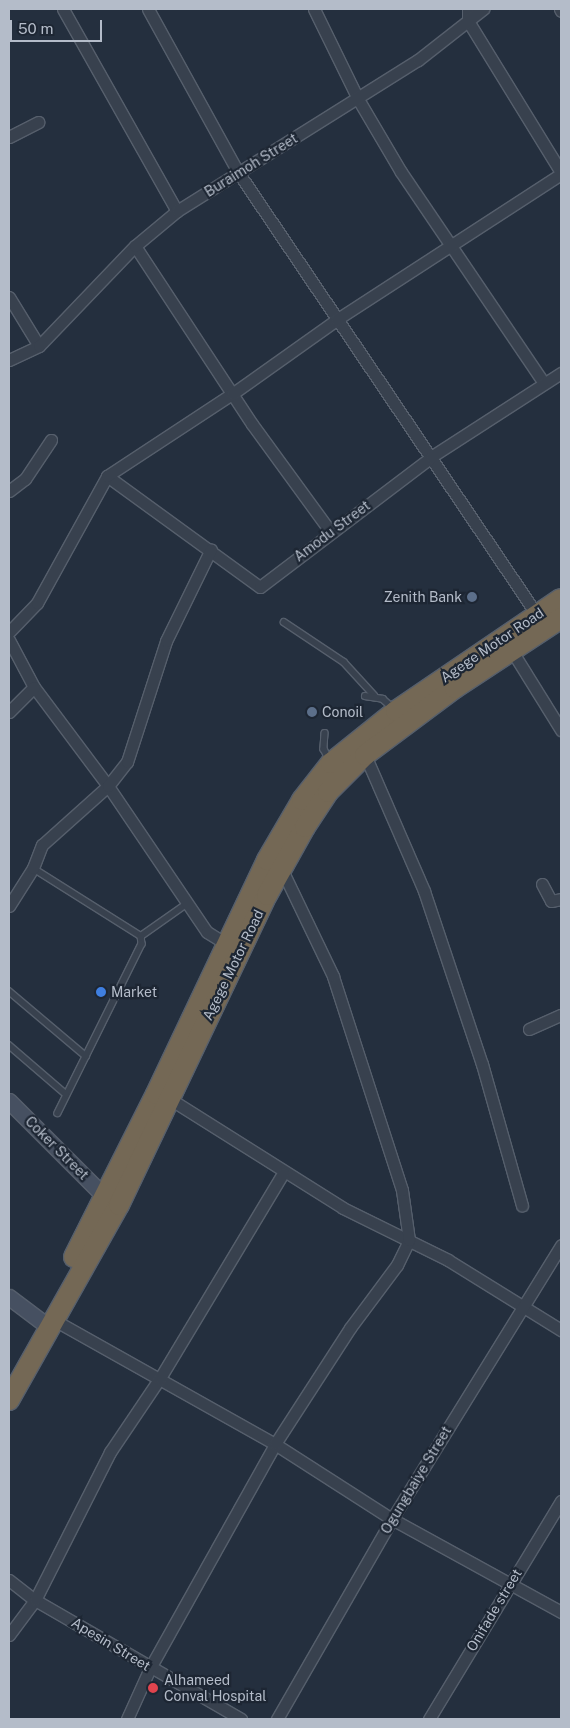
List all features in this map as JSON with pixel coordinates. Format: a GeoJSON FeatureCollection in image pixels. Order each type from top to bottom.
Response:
{"type":"FeatureCollection","features":[{"type":"Feature","properties":{"kind":"highway","name":"Agege Motor Road"},"geometry":{"type":"LineString","coordinates":[[112,1200],[226,944],[267,860],[302,800],[331,763],[396,711],[561,599]]}},
{"type":"Feature","properties":{"kind":"highway","name":"Agege Motor Road"},"geometry":{"type":"LineString","coordinates":[[9,1400],[47,1320],[112,1200],[170,1099],[282,870],[328,792],[365,755],[455,688],[561,618]]}},
{"type":"Feature","properties":{"kind":"highway","name":"Agege Motor Road"},"geometry":{"type":"LineString","coordinates":[[9,1376],[47,1320]]}},
{"type":"Feature","properties":{"kind":"street"},"geometry":{"type":"LineString","coordinates":[[63,9],[177,211]]}},
{"type":"Feature","properties":{"kind":"street"},"geometry":{"type":"LineString","coordinates":[[148,9],[238,172],[336,320],[538,615]]}},
{"type":"Feature","properties":{"kind":"street"},"geometry":{"type":"LineString","coordinates":[[314,9],[358,99],[401,172],[544,383]]}},
{"type":"Feature","properties":{"kind":"street","name":"Buraimoh Street"},"geometry":{"type":"LineString","coordinates":[[40,346],[135,246],[177,211],[418,60],[468,15],[483,9]]}},
{"type":"Feature","properties":{"kind":"street"},"geometry":{"type":"LineString","coordinates":[[9,632],[37,603],[107,476],[232,394],[336,320],[561,173],[468,15]]}},
{"type":"Feature","properties":{"kind":"street"},"geometry":{"type":"LineString","coordinates":[[9,137],[38,122]]}},
{"type":"Feature","properties":{"kind":"street"},"geometry":{"type":"LineString","coordinates":[[135,246],[232,394],[330,531]]}},
{"type":"Feature","properties":{"kind":"street"},"geometry":{"type":"LineString","coordinates":[[9,297],[40,346],[9,360]]}},
{"type":"Feature","properties":{"kind":"street","name":"Amodu Street"},"geometry":{"type":"LineString","coordinates":[[107,476],[211,548],[260,587],[330,531],[431,457],[561,373]]}},
{"type":"Feature","properties":{"kind":"street"},"geometry":{"type":"LineString","coordinates":[[9,491],[25,479],[51,440]]}},
{"type":"Feature","properties":{"kind":"street"},"geometry":{"type":"LineString","coordinates":[[9,906],[32,868],[42,845],[108,786],[127,762],[166,641],[189,588],[211,548]]}},
{"type":"Feature","properties":{"kind":"street"},"geometry":{"type":"LineString","coordinates":[[9,640],[34,687],[108,786],[207,932],[226,944]]}},
{"type":"Feature","properties":{"kind":"street"},"geometry":{"type":"LineString","coordinates":[[512,651],[561,730]]}},
{"type":"Feature","properties":{"kind":"street"},"geometry":{"type":"LineString","coordinates":[[9,712],[34,687]]}},
{"type":"Feature","properties":{"kind":"street"},"geometry":{"type":"LineString","coordinates":[[365,755],[424,891],[482,1064],[522,1204]]}},
{"type":"Feature","properties":{"kind":"street"},"geometry":{"type":"LineString","coordinates":[[127,1719],[150,1668],[275,1444],[350,1328],[396,1265],[409,1240],[402,1190],[333,976],[282,870]]}},
{"type":"Feature","properties":{"kind":"street"},"geometry":{"type":"LineString","coordinates":[[542,884],[551,901],[561,900]]}},
{"type":"Feature","properties":{"kind":"street"},"geometry":{"type":"LineString","coordinates":[[529,1030],[561,1015]]}},
{"type":"Feature","properties":{"kind":"street"},"geometry":{"type":"LineString","coordinates":[[170,1099],[343,1208],[448,1260],[561,1330]]}},
{"type":"Feature","properties":{"kind":"street","name":"Coker Street"},"geometry":{"type":"LineString","coordinates":[[9,1101],[112,1200]]}},
{"type":"Feature","properties":{"kind":"street"},"geometry":{"type":"LineString","coordinates":[[9,1635],[35,1600],[110,1452],[160,1378],[284,1172]]}},
{"type":"Feature","properties":{"kind":"street","name":"Ogungbaiye Street"},"geometry":{"type":"LineString","coordinates":[[277,1719],[392,1518],[561,1245]]}},
{"type":"Feature","properties":{"kind":"street"},"geometry":{"type":"LineString","coordinates":[[9,1297],[47,1320],[160,1378],[275,1444],[392,1518],[511,1582],[561,1612]]}},
{"type":"Feature","properties":{"kind":"street","name":"Onifade street"},"geometry":{"type":"LineString","coordinates":[[429,1719],[561,1501]]}},
{"type":"Feature","properties":{"kind":"street","name":"Apesin Street"},"geometry":{"type":"LineString","coordinates":[[9,1580],[35,1600],[241,1719]]}},
{"type":"Feature","properties":{"kind":"lane"},"geometry":{"type":"LineString","coordinates":[[284,622],[344,662],[374,695],[396,711]]}},
{"type":"Feature","properties":{"kind":"lane"},"geometry":{"type":"LineString","coordinates":[[366,696],[374,695]]}},
{"type":"Feature","properties":{"kind":"lane"},"geometry":{"type":"LineString","coordinates":[[325,733],[324,749],[331,763]]}},
{"type":"Feature","properties":{"kind":"lane"},"geometry":{"type":"LineString","coordinates":[[32,868],[141,936]]}},
{"type":"Feature","properties":{"kind":"lane"},"geometry":{"type":"LineString","coordinates":[[141,936],[188,903]]}},
{"type":"Feature","properties":{"kind":"lane"},"geometry":{"type":"LineString","coordinates":[[58,1113],[142,944],[141,936]]}},
{"type":"Feature","properties":{"kind":"lane"},"geometry":{"type":"LineString","coordinates":[[9,991],[86,1056]]}},
{"type":"Feature","properties":{"kind":"lane"},"geometry":{"type":"LineString","coordinates":[[9,1045],[66,1094]]}},
{"type":"Feature","properties":{"kind":"place","name":"Zenith Bank"},"geometry":{"type":"Point","coordinates":[472,597]}},
{"type":"Feature","properties":{"kind":"place","name":"Conoil"},"geometry":{"type":"Point","coordinates":[312,712]}},
{"type":"Feature","properties":{"kind":"place","name":"Market"},"geometry":{"type":"Point","coordinates":[101,992]}},
{"type":"Feature","properties":{"kind":"place","name":"Alhameed Conval Hospital"},"geometry":{"type":"Point","coordinates":[153,1688]}}]}
